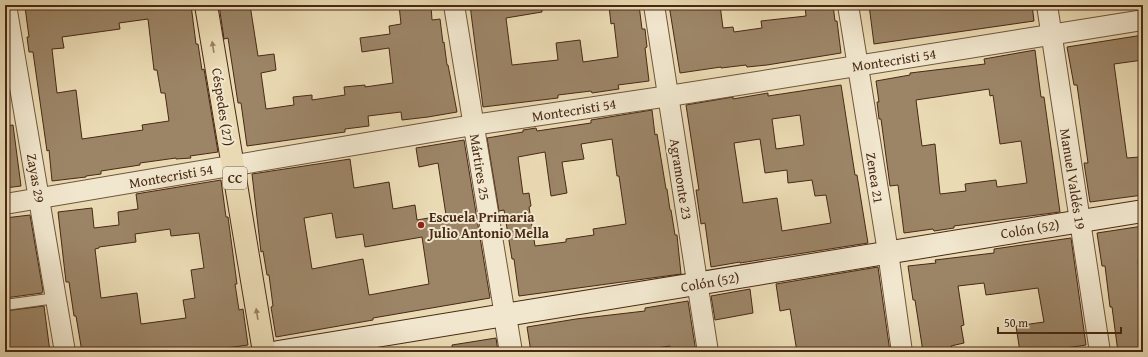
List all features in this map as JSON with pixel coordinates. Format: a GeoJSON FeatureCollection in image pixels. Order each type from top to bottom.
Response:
{"type":"FeatureCollection","features":[{"type":"Feature","properties":{"kind":"main road","name":"Céspedes (27)"},"geometry":{"type":"LineString","coordinates":[[206,5],[264,352]]}},
{"type":"Feature","properties":{"kind":"main road","name":"Colón (52)"},"geometry":{"type":"LineString","coordinates":[[278,352],[1143,211]]}},
{"type":"Feature","properties":{"kind":"main road","name":"Mártires 25"},"geometry":{"type":"LineString","coordinates":[[505,316],[511,352]]}},
{"type":"Feature","properties":{"kind":"street","name":"Zayas 29"},"geometry":{"type":"LineString","coordinates":[[6,5],[65,352]]}},
{"type":"Feature","properties":{"kind":"street","name":"Mártires 25"},"geometry":{"type":"LineString","coordinates":[[454,5],[505,316]]}},
{"type":"Feature","properties":{"kind":"street","name":"Agramonte 23"},"geometry":{"type":"LineString","coordinates":[[654,5],[708,352]]}},
{"type":"Feature","properties":{"kind":"street","name":"Zenea 21"},"geometry":{"type":"LineString","coordinates":[[848,5],[888,252],[902,352]]}},
{"type":"Feature","properties":{"kind":"street","name":"Manuel Valdés 19"},"geometry":{"type":"LineString","coordinates":[[1047,5],[1100,352]]}},
{"type":"Feature","properties":{"kind":"street","name":"Montecristi 54"},"geometry":{"type":"LineString","coordinates":[[5,204],[39,197],[473,125],[669,96],[1143,20]]}},
{"type":"Feature","properties":{"kind":"lane"},"geometry":{"type":"LineString","coordinates":[[5,305],[56,298]]}},
{"type":"Feature","properties":{"kind":"building"},"geometry":{"type":"Polygon","coordinates":[[[38,5],[191,5],[196,44],[198,44],[202,70],[204,69],[218,152],[190,156],[191,158],[176,158],[140,163],[140,165],[101,171],[101,174],[52,181],[49,150],[47,151],[33,52],[29,52],[27,37],[29,37],[25,7],[38,5]],[[148,19],[119,23],[120,29],[62,37],[64,48],[52,49],[57,93],[76,90],[82,139],[143,130],[142,125],[169,121],[165,93],[161,93],[157,70],[154,70],[148,19]]]}},
{"type":"Feature","properties":{"kind":"building"},"geometry":{"type":"Polygon","coordinates":[[[219,5],[250,5],[258,56],[274,54],[276,70],[261,73],[266,109],[294,105],[293,97],[312,95],[312,100],[345,95],[344,87],[365,85],[365,87],[393,83],[389,48],[362,52],[360,38],[390,34],[389,26],[401,24],[399,5],[431,5],[432,20],[440,19],[447,65],[457,112],[402,120],[401,112],[368,116],[369,126],[345,129],[345,132],[247,146],[241,103],[238,103],[228,38],[224,39],[219,5]]]}},
{"type":"Feature","properties":{"kind":"building"},"geometry":{"type":"Polygon","coordinates":[[[470,5],[542,5],[542,12],[506,18],[512,65],[558,60],[556,43],[580,40],[583,62],[618,57],[614,23],[611,24],[609,6],[639,5],[642,29],[645,29],[647,47],[645,48],[649,81],[618,85],[619,89],[592,93],[591,91],[558,95],[558,98],[483,107],[470,5]]]}},
{"type":"Feature","properties":{"kind":"building"},"geometry":{"type":"Polygon","coordinates":[[[669,5],[720,5],[723,28],[733,27],[734,32],[762,28],[761,21],[806,16],[805,5],[833,5],[835,21],[837,21],[841,53],[767,65],[721,67],[680,73],[669,5]]]}},
{"type":"Feature","properties":{"kind":"building"},"geometry":{"type":"Polygon","coordinates":[[[869,5],[1032,5],[1034,21],[874,44],[869,5]]]}},
{"type":"Feature","properties":{"kind":"building"},"geometry":{"type":"Polygon","coordinates":[[[1143,35],[1143,60],[1114,64],[1127,158],[1139,157],[1140,165],[1143,164],[1143,195],[1090,202],[1084,163],[1088,163],[1077,85],[1074,85],[1067,47],[1143,35]]]}},
{"type":"Feature","properties":{"kind":"building"},"geometry":{"type":"Polygon","coordinates":[[[1035,50],[1041,97],[1044,97],[1060,212],[954,226],[954,228],[934,231],[933,229],[904,233],[898,185],[890,186],[881,119],[879,119],[877,102],[879,102],[876,81],[910,75],[910,73],[985,64],[984,59],[1035,50]],[[989,89],[916,100],[922,146],[935,144],[940,194],[966,191],[965,184],[996,180],[997,187],[1027,183],[1021,141],[1000,144],[993,95],[990,96],[989,89]]]}},
{"type":"Feature","properties":{"kind":"building"},"geometry":{"type":"Polygon","coordinates":[[[841,85],[855,175],[857,175],[868,243],[711,267],[705,223],[701,224],[696,190],[699,190],[686,105],[768,93],[768,96],[841,85]],[[800,115],[772,119],[776,149],[804,145],[800,115]],[[760,139],[734,143],[743,203],[777,198],[782,231],[831,223],[826,195],[815,196],[812,180],[788,183],[787,170],[765,173],[760,139]]]}},
{"type":"Feature","properties":{"kind":"building"},"geometry":{"type":"Polygon","coordinates":[[[652,110],[655,135],[657,134],[675,235],[677,235],[681,274],[519,296],[514,259],[512,259],[504,210],[499,211],[487,138],[523,132],[523,130],[536,128],[537,131],[591,123],[591,120],[652,110]],[[612,139],[581,144],[584,159],[562,162],[567,193],[551,196],[545,152],[518,157],[523,194],[529,193],[531,206],[529,207],[535,246],[566,242],[566,239],[594,235],[593,229],[626,224],[619,176],[617,176],[612,139]]]}},
{"type":"Feature","properties":{"kind":"building"},"geometry":{"type":"Polygon","coordinates":[[[13,125],[21,186],[5,188],[5,126],[13,125]]]}},
{"type":"Feature","properties":{"kind":"building"},"geometry":{"type":"Polygon","coordinates":[[[464,140],[490,298],[373,318],[373,320],[276,337],[271,307],[273,306],[269,275],[267,275],[263,251],[261,252],[252,174],[350,159],[354,188],[389,182],[393,209],[415,205],[417,220],[446,215],[438,163],[419,167],[416,148],[464,140]],[[332,213],[304,218],[312,269],[363,259],[369,295],[429,284],[422,237],[365,247],[363,234],[336,238],[332,213]]]}},
{"type":"Feature","properties":{"kind":"building"},"geometry":{"type":"Polygon","coordinates":[[[221,180],[226,217],[228,217],[239,310],[243,309],[248,345],[198,352],[82,352],[76,316],[74,316],[69,282],[66,282],[58,212],[92,208],[94,228],[119,225],[118,212],[138,209],[136,194],[221,180]],[[170,229],[135,234],[136,242],[99,247],[95,249],[101,298],[137,293],[141,324],[186,318],[183,300],[195,298],[191,270],[204,268],[199,233],[171,236],[170,229]]]}},
{"type":"Feature","properties":{"kind":"building"},"geometry":{"type":"Polygon","coordinates":[[[30,215],[43,291],[42,293],[5,298],[5,218],[30,215]]]}},
{"type":"Feature","properties":{"kind":"building"},"geometry":{"type":"Polygon","coordinates":[[[1143,226],[1143,260],[1138,261],[1143,295],[1143,352],[1118,352],[1105,266],[1102,266],[1097,233],[1143,226]]]}},
{"type":"Feature","properties":{"kind":"building"},"geometry":{"type":"Polygon","coordinates":[[[1071,238],[1086,345],[1040,352],[1020,352],[1016,326],[1044,322],[1038,288],[986,295],[984,283],[958,286],[964,325],[961,326],[964,343],[951,346],[952,352],[923,352],[908,266],[936,263],[935,260],[994,253],[994,249],[1071,238]]]}},
{"type":"Feature","properties":{"kind":"building"},"geometry":{"type":"Polygon","coordinates":[[[878,267],[890,352],[797,352],[790,309],[780,311],[776,284],[878,267]]]}},
{"type":"Feature","properties":{"kind":"building"},"geometry":{"type":"Polygon","coordinates":[[[750,289],[753,313],[715,320],[711,296],[750,289]]]}},
{"type":"Feature","properties":{"kind":"building"},"geometry":{"type":"Polygon","coordinates":[[[688,301],[696,352],[671,352],[670,346],[643,350],[643,352],[531,352],[527,327],[576,319],[645,311],[645,308],[688,301]]]}},
{"type":"Feature","properties":{"kind":"building"},"geometry":{"type":"Polygon","coordinates":[[[44,306],[50,352],[5,352],[5,311],[44,306]]]}},
{"type":"Feature","properties":{"kind":"building"},"geometry":{"type":"Polygon","coordinates":[[[496,338],[498,352],[453,352],[452,345],[496,338]]]}},
{"type":"Feature","properties":{"kind":"place","name":"Escuela Primaria Julio Antonio Mella"},"geometry":{"type":"Point","coordinates":[421,225]}}]}
